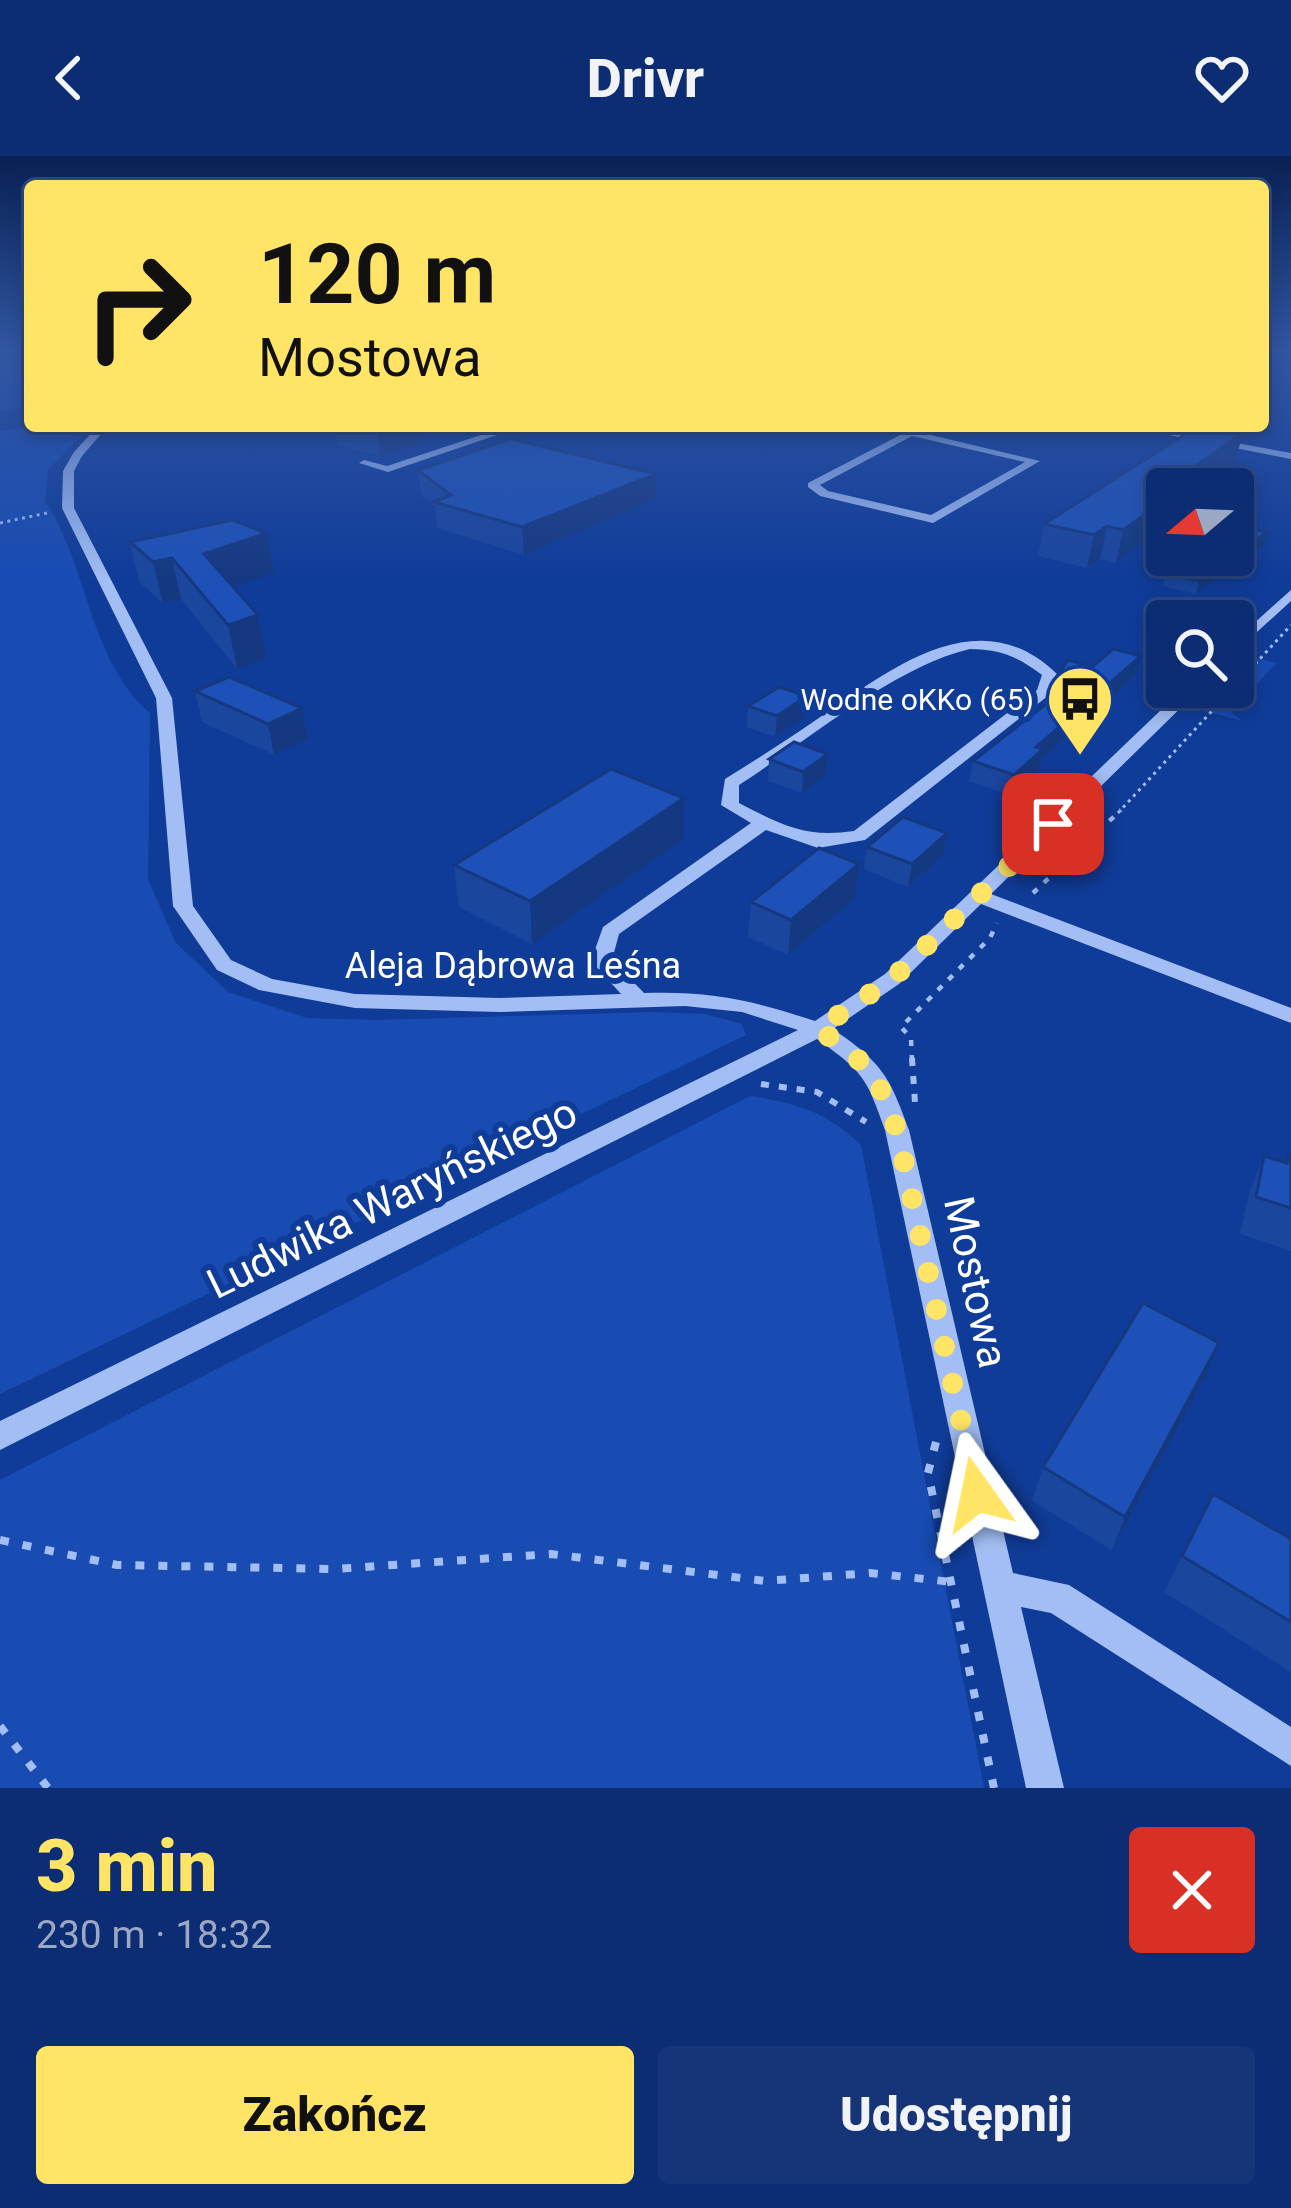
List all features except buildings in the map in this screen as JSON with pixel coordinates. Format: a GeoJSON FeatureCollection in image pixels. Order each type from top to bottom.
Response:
{"type":"FeatureCollection","features":[{"type":"Feature","properties":{"kind":"street"},"geometry":{"type":"LineString","coordinates":[[68,508],[63,480],[67,468],[98,432]]}},
{"type":"Feature","properties":{"kind":"street"},"geometry":{"type":"LineString","coordinates":[[364,463],[388,469],[500,432]]}},
{"type":"Feature","properties":{"kind":"street"},"geometry":{"type":"LineString","coordinates":[[902,432],[1035,461],[933,519],[824,494],[812,485],[909,434]]}},
{"type":"Feature","properties":{"kind":"street"},"geometry":{"type":"LineString","coordinates":[[1160,432],[1291,456]]}},
{"type":"Feature","properties":{"kind":"street","name":"Aleja Dąbrowa Leśna"},"geometry":{"type":"LineString","coordinates":[[68,508],[164,698],[183,906],[224,964],[267,985],[355,1001],[499,1005],[685,999],[743,1005],[818,1029]]}},
{"type":"Feature","properties":{"kind":"street"},"geometry":{"type":"LineString","coordinates":[[1254,631],[1287,602]]}},
{"type":"Feature","properties":{"kind":"street"},"geometry":{"type":"LineString","coordinates":[[979,643],[1034,658],[1050,674],[1043,692],[859,836],[818,842],[764,823],[730,806],[731,783],[922,656],[979,643]]}},
{"type":"Feature","properties":{"kind":"street"},"geometry":{"type":"LineString","coordinates":[[818,1029],[892,979],[1172,708]]}},
{"type":"Feature","properties":{"kind":"street"},"geometry":{"type":"LineString","coordinates":[[638,1000],[601,961],[610,931],[764,823]]}},
{"type":"Feature","properties":{"kind":"street"},"geometry":{"type":"LineString","coordinates":[[979,896],[1291,1016]]}},
{"type":"Feature","properties":{"kind":"street","name":"Ludwika Waryńskiego"},"geometry":{"type":"LineString","coordinates":[[0,1436],[818,1029]]}},
{"type":"Feature","properties":{"kind":"street","name":"Mostowa"},"geometry":{"type":"LineString","coordinates":[[818,1029],[879,1080],[897,1130],[1045,1788]]}},
{"type":"Feature","properties":{"kind":"street"},"geometry":{"type":"LineString","coordinates":[[999,1587],[1057,1597],[1291,1748]]}},
{"type":"Feature","properties":{"kind":"path"},"geometry":{"type":"LineString","coordinates":[[0,523],[68,508]]}},
{"type":"Feature","properties":{"kind":"path"},"geometry":{"type":"LineString","coordinates":[[901,1027],[990,938],[1010,908],[1043,886],[1108,824],[1291,625]]}},
{"type":"Feature","properties":{"kind":"path"},"geometry":{"type":"LineString","coordinates":[[813,1089],[852,1109],[868,1124]]}},
{"type":"Feature","properties":{"kind":"path"},"geometry":{"type":"LineString","coordinates":[[937,1440],[928,1473],[994,1788]]}},
{"type":"Feature","properties":{"kind":"path"},"geometry":{"type":"LineString","coordinates":[[0,1540],[117,1565],[334,1570],[551,1554],[765,1581],[870,1574],[952,1582]]}},
{"type":"Feature","properties":{"kind":"path"},"geometry":{"type":"LineString","coordinates":[[0,1726],[48,1788]]}},
{"type":"Feature","properties":{"kind":"shaded area"},"geometry":{"type":"Polygon","coordinates":[[[0,431],[85,432],[48,470],[45,501],[71,554],[101,640],[129,691],[150,713],[148,879],[176,943],[228,992],[307,1018],[705,1014],[742,1024],[746,1035],[0,1394],[0,431]]]}},
{"type":"Feature","properties":{"kind":"shaded area"},"geometry":{"type":"Polygon","coordinates":[[[1254,658],[1276,663],[1254,687],[1254,658]]]}},
{"type":"Feature","properties":{"kind":"shaded area"},"geometry":{"type":"Polygon","coordinates":[[[1236,708],[1231,713],[1243,721],[1200,710],[1236,708]]]}},
{"type":"Feature","properties":{"kind":"shaded area"},"geometry":{"type":"Polygon","coordinates":[[[750,1096],[810,1111],[836,1124],[861,1145],[984,1788],[0,1788],[0,1480],[750,1096]]]}},
{"type":"Feature","properties":{"kind":"place","name":"Wodne oKKo (65)"},"geometry":{"type":"Point","coordinates":[1080,758]}},
{"type":"Feature","properties":{"kind":"route"},"geometry":{"type":"LineString","coordinates":[[977,1494],[897,1130],[879,1080],[818,1029],[892,979],[1053,824]]}}]}
